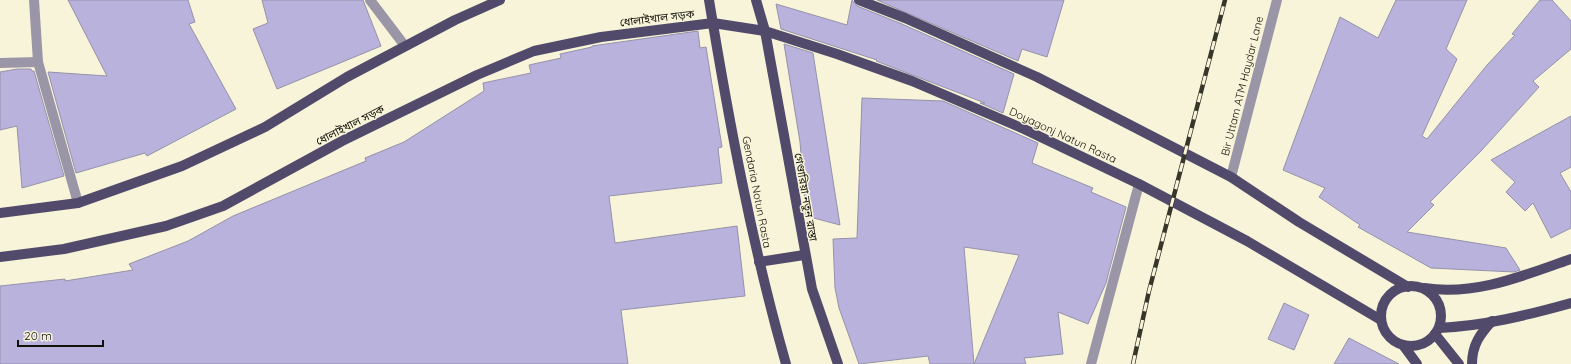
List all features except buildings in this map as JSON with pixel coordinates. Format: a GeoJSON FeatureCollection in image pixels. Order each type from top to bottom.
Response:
{"type":"FeatureCollection","features":[{"type":"Feature","properties":{"kind":"main road"},"geometry":{"type":"LineString","coordinates":[[0,213],[78,203],[182,166],[265,127],[346,77],[455,20],[500,0]]}},
{"type":"Feature","properties":{"kind":"main road","name":"Gendaria Notun Rasta"},"geometry":{"type":"LineString","coordinates":[[709,0],[745,199],[759,262],[786,364]]}},
{"type":"Feature","properties":{"kind":"main road","name":"গেণ্ডারিয়া নতুন রাস্তা"},"geometry":{"type":"LineString","coordinates":[[756,0],[765,31],[804,255],[812,289],[838,364]]}},
{"type":"Feature","properties":{"kind":"main road"},"geometry":{"type":"LineString","coordinates":[[859,0],[905,18],[1037,77],[1231,177],[1299,222],[1408,287]]}},
{"type":"Feature","properties":{"kind":"main road","name":"Doyagonj Natun Rasta"},"geometry":{"type":"LineString","coordinates":[[713,23],[765,31],[837,54],[912,81],[1024,129],[1138,184],[1247,241],[1381,320]]}},
{"type":"Feature","properties":{"kind":"main road","name":"ধোলাইখাল সড়ক"},"geometry":{"type":"LineString","coordinates":[[0,257],[64,249],[166,226],[223,206],[342,141],[478,74],[534,51],[601,37],[713,23]]}},
{"type":"Feature","properties":{"kind":"main road"},"geometry":{"type":"LineString","coordinates":[[759,262],[804,255]]}},
{"type":"Feature","properties":{"kind":"main road"},"geometry":{"type":"LineString","coordinates":[[1420,288],[1430,293],[1437,302],[1441,314],[1437,331],[1426,343],[1414,346],[1403,345],[1392,340],[1385,331],[1381,320],[1383,308],[1388,298],[1397,290],[1408,287],[1420,288],[1442,291],[1482,288],[1571,259]]}},
{"type":"Feature","properties":{"kind":"main road"},"geometry":{"type":"LineString","coordinates":[[1437,331],[1528,315],[1571,304]]}},
{"type":"Feature","properties":{"kind":"main road"},"geometry":{"type":"LineString","coordinates":[[1472,364],[1473,350],[1478,336],[1492,321]]}},
{"type":"Feature","properties":{"kind":"main road"},"geometry":{"type":"LineString","coordinates":[[1437,331],[1459,364]]}},
{"type":"Feature","properties":{"kind":"main road"},"geometry":{"type":"LineString","coordinates":[[1403,345],[1417,364]]}},
{"type":"Feature","properties":{"kind":"street"},"geometry":{"type":"LineString","coordinates":[[34,0],[38,62],[78,203]]}},
{"type":"Feature","properties":{"kind":"street"},"geometry":{"type":"LineString","coordinates":[[370,0],[406,46]]}},
{"type":"Feature","properties":{"kind":"street","name":"Bir Uttam ATM Haydar Lane"},"geometry":{"type":"LineString","coordinates":[[1231,177],[1277,0]]}},
{"type":"Feature","properties":{"kind":"street"},"geometry":{"type":"LineString","coordinates":[[0,63],[38,62]]}},
{"type":"Feature","properties":{"kind":"street"},"geometry":{"type":"LineString","coordinates":[[1091,364],[1138,184]]}},
{"type":"Feature","properties":{"kind":"railway"},"geometry":{"type":"LineString","coordinates":[[1133,364],[1149,291],[1225,0]]}}]}
